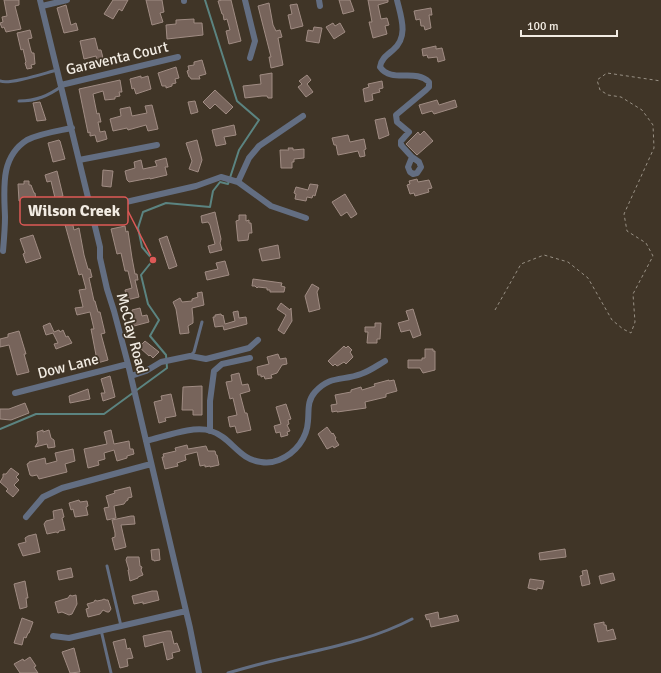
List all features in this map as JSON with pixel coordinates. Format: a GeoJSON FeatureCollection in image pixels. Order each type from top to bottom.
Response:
{"type":"FeatureCollection","features":[{"type":"Feature","properties":{"kind":"street"},"geometry":{"type":"LineString","coordinates":[[41,3],[67,0]]}},
{"type":"Feature","properties":{"kind":"street"},"geometry":{"type":"LineString","coordinates":[[245,0],[255,41],[250,58]]}},
{"type":"Feature","properties":{"kind":"street"},"geometry":{"type":"LineString","coordinates":[[397,0],[402,20],[403,33],[400,43],[383,58],[380,67],[388,74],[393,76],[416,75],[425,78],[429,82],[429,87],[396,115],[397,122],[409,132],[402,141],[401,145],[412,157]]}},
{"type":"Feature","properties":{"kind":"street","name":"McClay Road"},"geometry":{"type":"LineString","coordinates":[[41,3],[100,247],[100,258],[107,289],[131,376],[199,673]]}},
{"type":"Feature","properties":{"kind":"street","name":"Garaventa Court"},"geometry":{"type":"LineString","coordinates":[[62,85],[178,57]]}},
{"type":"Feature","properties":{"kind":"street"},"geometry":{"type":"LineString","coordinates":[[236,181],[249,158],[259,146],[303,116]]}},
{"type":"Feature","properties":{"kind":"street"},"geometry":{"type":"LineString","coordinates":[[3,250],[5,216],[2,182],[5,166],[8,160],[15,150],[27,140],[37,136],[72,128]]}},
{"type":"Feature","properties":{"kind":"street"},"geometry":{"type":"LineString","coordinates":[[79,160],[157,145]]}},
{"type":"Feature","properties":{"kind":"street"},"geometry":{"type":"LineString","coordinates":[[91,210],[196,186],[221,177],[236,181],[271,206],[306,218]]}},
{"type":"Feature","properties":{"kind":"street"},"geometry":{"type":"LineString","coordinates":[[131,376],[146,371],[161,362],[190,356],[206,359],[249,348],[258,340]]}},
{"type":"Feature","properties":{"kind":"street"},"geometry":{"type":"LineString","coordinates":[[210,430],[210,401],[214,371],[222,364],[250,358]]}},
{"type":"Feature","properties":{"kind":"street"},"geometry":{"type":"LineString","coordinates":[[146,441],[195,429],[210,430],[221,436],[247,458],[257,462],[268,463],[279,460],[296,449],[302,441],[307,430],[309,403],[314,393],[322,385],[331,380],[350,378],[363,374],[385,361]]}},
{"type":"Feature","properties":{"kind":"street","name":"Dow Lane"},"geometry":{"type":"LineString","coordinates":[[15,393],[128,364]]}},
{"type":"Feature","properties":{"kind":"street"},"geometry":{"type":"LineString","coordinates":[[26,517],[43,497],[62,488],[151,464]]}},
{"type":"Feature","properties":{"kind":"street"},"geometry":{"type":"LineString","coordinates":[[53,636],[69,638],[186,611]]}},
{"type":"Feature","properties":{"kind":"lane"},"geometry":{"type":"LineString","coordinates":[[0,81],[11,82],[57,70]]}},
{"type":"Feature","properties":{"kind":"lane"},"geometry":{"type":"LineString","coordinates":[[19,101],[34,100],[48,95],[62,85]]}},
{"type":"Feature","properties":{"kind":"lane"},"geometry":{"type":"LineString","coordinates":[[190,356],[194,352],[202,322]]}},
{"type":"Feature","properties":{"kind":"lane"},"geometry":{"type":"LineString","coordinates":[[107,566],[121,626]]}},
{"type":"Feature","properties":{"kind":"lane"},"geometry":{"type":"LineString","coordinates":[[228,673],[280,659],[340,646],[391,630],[412,619]]}},
{"type":"Feature","properties":{"kind":"lane"},"geometry":{"type":"LineString","coordinates":[[101,630],[112,673]]}},
{"type":"Feature","properties":{"kind":"path"},"geometry":{"type":"LineString","coordinates":[[495,310],[521,264],[544,255],[568,262],[588,278],[612,320],[623,329],[631,332],[635,322],[633,294],[653,256],[646,243],[627,231],[624,214],[654,148],[653,125],[642,110],[621,96],[608,95],[600,90],[597,80],[607,73],[661,81]]}},
{"type":"Feature","properties":{"kind":"building"},"geometry":{"type":"Polygon","coordinates":[[[4,0],[19,0],[19,5],[15,6],[21,29],[6,32],[4,27],[2,28],[0,23],[3,22],[2,17],[7,16],[4,0]]]}},
{"type":"Feature","properties":{"kind":"building"},"geometry":{"type":"Polygon","coordinates":[[[113,0],[128,0],[122,11],[119,9],[113,19],[104,14],[113,0]]]}},
{"type":"Feature","properties":{"kind":"building"},"geometry":{"type":"Polygon","coordinates":[[[146,0],[162,0],[164,12],[160,13],[163,22],[152,25],[146,0]]]}},
{"type":"Feature","properties":{"kind":"building"},"geometry":{"type":"Polygon","coordinates":[[[231,0],[241,41],[229,44],[226,31],[230,30],[227,19],[224,20],[218,1],[231,0]]]}},
{"type":"Feature","properties":{"kind":"building"},"geometry":{"type":"Polygon","coordinates":[[[339,0],[350,0],[354,11],[343,14],[339,0]]]}},
{"type":"Feature","properties":{"kind":"building"},"geometry":{"type":"Polygon","coordinates":[[[368,0],[388,0],[388,2],[378,5],[381,19],[387,18],[389,25],[385,26],[387,34],[373,38],[369,22],[372,22],[368,0]]]}},
{"type":"Feature","properties":{"kind":"building"},"geometry":{"type":"Polygon","coordinates":[[[269,3],[273,25],[276,31],[280,30],[282,37],[278,38],[283,65],[271,68],[269,57],[271,57],[258,6],[269,3]]]}},
{"type":"Feature","properties":{"kind":"building"},"geometry":{"type":"Polygon","coordinates":[[[297,4],[303,26],[291,29],[288,15],[292,14],[290,5],[297,4]]]}},
{"type":"Feature","properties":{"kind":"building"},"geometry":{"type":"Polygon","coordinates":[[[66,5],[71,25],[76,23],[78,30],[64,33],[57,8],[66,5]]]}},
{"type":"Feature","properties":{"kind":"building"},"geometry":{"type":"Polygon","coordinates":[[[431,8],[432,15],[429,15],[431,28],[425,30],[424,26],[421,26],[420,19],[416,20],[414,11],[431,8]]]}},
{"type":"Feature","properties":{"kind":"building"},"geometry":{"type":"Polygon","coordinates":[[[194,19],[194,23],[202,23],[203,35],[167,39],[166,25],[176,24],[176,20],[194,19]]]}},
{"type":"Feature","properties":{"kind":"building"},"geometry":{"type":"Polygon","coordinates":[[[333,23],[335,26],[340,23],[345,32],[334,39],[326,27],[333,23]]]}},
{"type":"Feature","properties":{"kind":"building"},"geometry":{"type":"Polygon","coordinates":[[[314,27],[322,28],[319,43],[306,41],[308,30],[313,31],[314,27]]]}},
{"type":"Feature","properties":{"kind":"building"},"geometry":{"type":"Polygon","coordinates":[[[30,30],[32,38],[28,39],[31,51],[34,53],[35,64],[31,65],[32,68],[27,69],[23,49],[21,50],[17,33],[30,30]]]}},
{"type":"Feature","properties":{"kind":"building"},"geometry":{"type":"Polygon","coordinates":[[[95,38],[98,50],[101,50],[103,58],[97,60],[96,56],[84,59],[80,41],[95,38]]]}},
{"type":"Feature","properties":{"kind":"building"},"geometry":{"type":"Polygon","coordinates":[[[436,46],[436,49],[442,48],[445,60],[438,62],[437,57],[428,58],[427,55],[423,56],[422,49],[436,46]]]}},
{"type":"Feature","properties":{"kind":"building"},"geometry":{"type":"Polygon","coordinates":[[[202,60],[206,74],[199,76],[200,79],[191,79],[187,71],[189,70],[188,66],[194,65],[194,62],[202,60]]]}},
{"type":"Feature","properties":{"kind":"building"},"geometry":{"type":"Polygon","coordinates":[[[176,67],[179,78],[175,79],[176,83],[166,88],[166,86],[162,86],[158,73],[176,67]]]}},
{"type":"Feature","properties":{"kind":"building"},"geometry":{"type":"Polygon","coordinates":[[[272,73],[272,98],[262,96],[245,98],[243,86],[261,84],[260,75],[272,73]]]}},
{"type":"Feature","properties":{"kind":"building"},"geometry":{"type":"Polygon","coordinates":[[[307,75],[311,80],[307,84],[313,92],[306,97],[298,87],[302,84],[299,81],[307,75]]]}},
{"type":"Feature","properties":{"kind":"building"},"geometry":{"type":"Polygon","coordinates":[[[141,76],[141,78],[148,76],[151,89],[136,94],[134,88],[132,89],[130,79],[141,76]]]}},
{"type":"Feature","properties":{"kind":"building"},"geometry":{"type":"Polygon","coordinates":[[[120,80],[122,92],[119,92],[120,96],[115,97],[115,99],[105,100],[103,91],[93,94],[97,114],[99,113],[101,122],[98,122],[100,132],[105,131],[107,139],[97,142],[95,135],[90,136],[90,132],[88,133],[79,89],[120,80]]]}},
{"type":"Feature","properties":{"kind":"building"},"geometry":{"type":"Polygon","coordinates":[[[382,81],[383,88],[379,89],[380,92],[372,94],[373,100],[365,102],[363,89],[369,87],[368,84],[382,81]]]}},
{"type":"Feature","properties":{"kind":"building"},"geometry":{"type":"Polygon","coordinates":[[[215,90],[233,107],[226,114],[215,104],[210,109],[203,102],[215,90]]]}},
{"type":"Feature","properties":{"kind":"building"},"geometry":{"type":"Polygon","coordinates":[[[437,100],[439,105],[455,100],[457,107],[434,114],[432,111],[422,114],[419,105],[437,100]]]}},
{"type":"Feature","properties":{"kind":"building"},"geometry":{"type":"Polygon","coordinates":[[[195,101],[198,112],[191,114],[188,102],[195,101]]]}},
{"type":"Feature","properties":{"kind":"building"},"geometry":{"type":"Polygon","coordinates":[[[40,102],[46,120],[37,121],[33,103],[40,102]]]}},
{"type":"Feature","properties":{"kind":"building"},"geometry":{"type":"Polygon","coordinates":[[[152,105],[158,129],[148,131],[146,125],[128,130],[127,128],[113,131],[110,119],[121,116],[120,109],[130,107],[132,116],[147,113],[145,106],[152,105]]]}},
{"type":"Feature","properties":{"kind":"building"},"geometry":{"type":"Polygon","coordinates":[[[385,118],[389,135],[379,139],[375,120],[385,118]]]}},
{"type":"Feature","properties":{"kind":"building"},"geometry":{"type":"Polygon","coordinates":[[[234,125],[236,135],[224,137],[226,144],[216,146],[212,130],[234,125]]]}},
{"type":"Feature","properties":{"kind":"building"},"geometry":{"type":"Polygon","coordinates":[[[424,131],[433,141],[417,155],[406,144],[418,132],[420,135],[424,131]]]}},
{"type":"Feature","properties":{"kind":"building"},"geometry":{"type":"Polygon","coordinates":[[[348,135],[350,142],[364,139],[366,149],[364,150],[365,156],[360,157],[358,151],[338,155],[336,145],[334,145],[332,138],[348,135]]]}},
{"type":"Feature","properties":{"kind":"building"},"geometry":{"type":"Polygon","coordinates":[[[59,140],[65,159],[53,162],[48,143],[59,140]]]}},
{"type":"Feature","properties":{"kind":"building"},"geometry":{"type":"Polygon","coordinates":[[[197,140],[202,160],[198,172],[189,169],[192,161],[186,143],[197,140]]]}},
{"type":"Feature","properties":{"kind":"building"},"geometry":{"type":"Polygon","coordinates":[[[288,148],[293,148],[293,150],[304,149],[304,158],[294,159],[294,162],[292,162],[292,168],[281,168],[280,150],[289,150],[288,148]]]}},
{"type":"Feature","properties":{"kind":"building"},"geometry":{"type":"Polygon","coordinates":[[[166,158],[168,167],[165,167],[167,175],[129,182],[127,180],[125,171],[135,168],[134,162],[141,160],[143,169],[157,166],[155,161],[166,158]]]}},
{"type":"Feature","properties":{"kind":"building"},"geometry":{"type":"Polygon","coordinates":[[[103,170],[113,171],[111,187],[102,186],[103,170]]]}},
{"type":"Feature","properties":{"kind":"building"},"geometry":{"type":"Polygon","coordinates":[[[57,171],[63,196],[55,198],[51,181],[47,182],[45,175],[57,171]]]}},
{"type":"Feature","properties":{"kind":"building"},"geometry":{"type":"Polygon","coordinates":[[[417,179],[418,182],[429,180],[432,188],[428,189],[429,192],[415,196],[414,193],[410,194],[407,185],[410,184],[409,181],[417,179]]]}},
{"type":"Feature","properties":{"kind":"building"},"geometry":{"type":"Polygon","coordinates":[[[24,181],[29,181],[29,185],[31,185],[35,193],[36,200],[19,201],[18,184],[24,184],[24,181]]]}},
{"type":"Feature","properties":{"kind":"building"},"geometry":{"type":"Polygon","coordinates":[[[310,184],[318,185],[315,196],[313,195],[312,198],[307,197],[306,201],[295,199],[296,194],[294,193],[296,187],[308,190],[310,184]]]}},
{"type":"Feature","properties":{"kind":"building"},"geometry":{"type":"Polygon","coordinates":[[[345,194],[357,214],[351,218],[347,212],[341,216],[332,202],[345,194]]]}},
{"type":"Feature","properties":{"kind":"building"},"geometry":{"type":"Polygon","coordinates":[[[69,208],[74,230],[79,228],[84,255],[92,277],[89,278],[94,301],[98,312],[100,312],[105,333],[101,334],[108,360],[94,364],[93,356],[96,355],[91,329],[94,329],[90,312],[77,315],[75,308],[83,307],[79,290],[86,289],[82,274],[79,275],[61,210],[69,208]]]}},
{"type":"Feature","properties":{"kind":"building"},"geometry":{"type":"Polygon","coordinates":[[[215,212],[222,250],[210,253],[208,246],[215,244],[210,225],[208,222],[202,223],[201,216],[215,212]]]}},
{"type":"Feature","properties":{"kind":"building"},"geometry":{"type":"Polygon","coordinates":[[[239,215],[246,215],[246,221],[249,220],[249,223],[251,223],[252,233],[249,233],[248,240],[238,241],[236,221],[239,220],[239,215]]]}},
{"type":"Feature","properties":{"kind":"building"},"geometry":{"type":"Polygon","coordinates":[[[125,226],[126,232],[128,231],[135,274],[137,274],[138,280],[135,280],[139,297],[127,300],[125,290],[132,288],[128,271],[125,271],[121,253],[117,254],[111,229],[125,226]]]}},
{"type":"Feature","properties":{"kind":"building"},"geometry":{"type":"Polygon","coordinates":[[[33,235],[41,258],[26,263],[23,254],[25,253],[20,239],[33,235]]]}},
{"type":"Feature","properties":{"kind":"building"},"geometry":{"type":"Polygon","coordinates":[[[167,236],[177,266],[169,269],[159,239],[167,236]]]}},
{"type":"Feature","properties":{"kind":"building"},"geometry":{"type":"Polygon","coordinates":[[[278,245],[280,258],[262,261],[259,249],[278,245]]]}},
{"type":"Feature","properties":{"kind":"building"},"geometry":{"type":"Polygon","coordinates":[[[225,261],[229,275],[207,280],[205,272],[218,269],[216,263],[225,261]]]}},
{"type":"Feature","properties":{"kind":"building"},"geometry":{"type":"Polygon","coordinates":[[[253,279],[282,283],[281,286],[285,287],[284,292],[270,292],[267,288],[257,288],[252,286],[253,279]]]}},
{"type":"Feature","properties":{"kind":"building"},"geometry":{"type":"Polygon","coordinates":[[[312,284],[319,288],[317,292],[320,309],[309,312],[305,296],[312,284]]]}},
{"type":"Feature","properties":{"kind":"building"},"geometry":{"type":"Polygon","coordinates":[[[202,292],[204,305],[192,308],[193,323],[188,326],[189,333],[180,334],[176,309],[173,302],[180,298],[182,302],[192,301],[192,299],[198,297],[197,293],[202,292]]]}},
{"type":"Feature","properties":{"kind":"building"},"geometry":{"type":"Polygon","coordinates":[[[281,303],[290,310],[291,308],[292,321],[284,334],[278,330],[286,315],[277,309],[281,303]]]}},
{"type":"Feature","properties":{"kind":"building"},"geometry":{"type":"Polygon","coordinates":[[[140,308],[142,316],[147,315],[149,322],[134,326],[131,315],[133,315],[132,310],[140,308]]]}},
{"type":"Feature","properties":{"kind":"building"},"geometry":{"type":"Polygon","coordinates":[[[413,309],[421,335],[413,338],[410,330],[401,332],[398,323],[409,320],[406,311],[413,309]]]}},
{"type":"Feature","properties":{"kind":"building"},"geometry":{"type":"Polygon","coordinates":[[[238,311],[239,318],[246,317],[247,324],[224,330],[223,326],[215,327],[213,317],[215,317],[215,315],[223,315],[225,324],[235,321],[233,312],[238,311]]]}},
{"type":"Feature","properties":{"kind":"building"},"geometry":{"type":"Polygon","coordinates":[[[50,323],[54,332],[59,330],[60,332],[63,330],[66,337],[68,336],[72,343],[56,349],[54,344],[58,343],[53,333],[46,335],[43,326],[50,323]]]}},
{"type":"Feature","properties":{"kind":"building"},"geometry":{"type":"Polygon","coordinates":[[[375,323],[381,323],[380,339],[377,339],[377,343],[367,343],[368,332],[365,332],[365,327],[375,327],[375,323]]]}},
{"type":"Feature","properties":{"kind":"building"},"geometry":{"type":"Polygon","coordinates":[[[19,331],[26,354],[24,354],[29,372],[17,375],[9,345],[0,347],[0,339],[8,337],[8,334],[19,331]]]}},
{"type":"Feature","properties":{"kind":"building"},"geometry":{"type":"Polygon","coordinates":[[[145,341],[159,352],[153,358],[139,347],[145,341]]]}},
{"type":"Feature","properties":{"kind":"building"},"geometry":{"type":"Polygon","coordinates":[[[344,346],[346,348],[348,346],[352,350],[350,352],[353,357],[346,364],[344,362],[337,366],[335,364],[333,366],[328,361],[344,346]]]}},
{"type":"Feature","properties":{"kind":"building"},"geometry":{"type":"Polygon","coordinates":[[[425,349],[433,349],[433,351],[435,351],[435,370],[423,373],[420,368],[408,368],[408,360],[422,360],[422,358],[425,358],[425,349]]]}},
{"type":"Feature","properties":{"kind":"building"},"geometry":{"type":"Polygon","coordinates":[[[278,354],[280,359],[286,358],[287,364],[282,365],[277,373],[271,375],[272,378],[265,379],[264,376],[261,377],[261,375],[258,375],[257,367],[269,364],[267,357],[278,354]]]}},
{"type":"Feature","properties":{"kind":"building"},"geometry":{"type":"Polygon","coordinates":[[[239,373],[242,385],[248,384],[250,391],[240,394],[251,430],[237,433],[235,426],[230,427],[228,417],[237,415],[233,398],[230,399],[226,382],[232,381],[231,375],[239,373]]]}},
{"type":"Feature","properties":{"kind":"building"},"geometry":{"type":"Polygon","coordinates":[[[110,376],[115,397],[103,401],[101,393],[105,393],[101,379],[110,376]]]}},
{"type":"Feature","properties":{"kind":"building"},"geometry":{"type":"Polygon","coordinates":[[[394,380],[397,391],[386,394],[386,397],[365,402],[366,408],[332,412],[331,405],[337,404],[335,395],[351,392],[351,390],[361,387],[362,390],[375,386],[374,384],[394,380]]]}},
{"type":"Feature","properties":{"kind":"building"},"geometry":{"type":"Polygon","coordinates":[[[202,386],[202,415],[193,415],[193,410],[182,410],[183,387],[202,386]]]}},
{"type":"Feature","properties":{"kind":"building"},"geometry":{"type":"Polygon","coordinates":[[[88,389],[90,399],[70,403],[69,396],[88,389]]]}},
{"type":"Feature","properties":{"kind":"building"},"geometry":{"type":"Polygon","coordinates":[[[171,394],[176,416],[165,418],[166,421],[159,423],[154,402],[162,400],[161,396],[171,394]]]}},
{"type":"Feature","properties":{"kind":"building"},"geometry":{"type":"Polygon","coordinates":[[[25,403],[29,413],[11,420],[0,419],[0,409],[9,409],[25,403]]]}},
{"type":"Feature","properties":{"kind":"building"},"geometry":{"type":"Polygon","coordinates":[[[286,404],[291,419],[288,420],[289,424],[287,425],[290,431],[287,432],[288,435],[281,437],[280,432],[276,433],[274,426],[281,424],[276,407],[286,404]]]}},
{"type":"Feature","properties":{"kind":"building"},"geometry":{"type":"Polygon","coordinates":[[[327,427],[332,434],[333,433],[339,445],[334,448],[333,446],[327,449],[318,434],[327,427]]]}},
{"type":"Feature","properties":{"kind":"building"},"geometry":{"type":"Polygon","coordinates":[[[43,430],[43,432],[49,430],[51,438],[54,440],[55,447],[48,448],[47,444],[35,447],[38,442],[37,432],[43,430]]]}},
{"type":"Feature","properties":{"kind":"building"},"geometry":{"type":"Polygon","coordinates":[[[111,430],[114,444],[129,441],[130,449],[133,449],[134,454],[117,461],[114,450],[104,453],[105,459],[98,461],[99,465],[88,468],[84,449],[107,444],[104,432],[111,430]]]}},
{"type":"Feature","properties":{"kind":"building"},"geometry":{"type":"Polygon","coordinates":[[[187,445],[188,449],[206,446],[208,451],[215,451],[219,465],[210,467],[205,467],[205,465],[200,466],[197,452],[185,455],[186,460],[177,463],[178,466],[165,469],[162,457],[164,457],[163,454],[176,451],[175,448],[187,445]]]}},
{"type":"Feature","properties":{"kind":"building"},"geometry":{"type":"Polygon","coordinates":[[[73,449],[75,461],[65,464],[67,472],[39,479],[37,475],[30,475],[27,464],[29,462],[45,458],[46,464],[57,461],[55,453],[73,449]]]}},
{"type":"Feature","properties":{"kind":"building"},"geometry":{"type":"Polygon","coordinates":[[[11,468],[19,474],[16,477],[19,480],[14,485],[19,490],[13,497],[6,491],[8,489],[0,482],[3,474],[6,474],[11,468]]]}},
{"type":"Feature","properties":{"kind":"building"},"geometry":{"type":"Polygon","coordinates":[[[130,487],[132,497],[128,498],[124,504],[114,506],[116,518],[107,520],[104,508],[109,507],[106,496],[115,493],[114,491],[130,487]]]}},
{"type":"Feature","properties":{"kind":"building"},"geometry":{"type":"Polygon","coordinates":[[[79,500],[80,502],[87,501],[88,506],[86,507],[88,515],[75,517],[73,509],[71,510],[69,503],[79,500]]]}},
{"type":"Feature","properties":{"kind":"building"},"geometry":{"type":"Polygon","coordinates":[[[62,509],[64,517],[62,518],[65,530],[59,531],[58,533],[47,534],[44,524],[46,521],[54,519],[53,511],[62,509]]]}},
{"type":"Feature","properties":{"kind":"building"},"geometry":{"type":"Polygon","coordinates":[[[134,516],[135,524],[121,525],[126,547],[115,550],[112,538],[115,537],[115,533],[112,520],[134,516]]]}},
{"type":"Feature","properties":{"kind":"building"},"geometry":{"type":"Polygon","coordinates":[[[36,534],[40,552],[23,556],[18,544],[26,542],[25,538],[28,536],[36,534]]]}},
{"type":"Feature","properties":{"kind":"building"},"geometry":{"type":"Polygon","coordinates":[[[159,549],[160,560],[152,560],[151,550],[159,549]]]}},
{"type":"Feature","properties":{"kind":"building"},"geometry":{"type":"Polygon","coordinates":[[[565,549],[566,557],[540,560],[539,553],[565,549]]]}},
{"type":"Feature","properties":{"kind":"building"},"geometry":{"type":"Polygon","coordinates":[[[127,557],[139,557],[143,575],[130,581],[126,560],[127,557]]]}},
{"type":"Feature","properties":{"kind":"building"},"geometry":{"type":"Polygon","coordinates":[[[71,568],[73,577],[59,580],[57,571],[71,568]]]}},
{"type":"Feature","properties":{"kind":"building"},"geometry":{"type":"Polygon","coordinates":[[[587,570],[590,584],[582,586],[580,576],[583,575],[582,571],[587,570]]]}},
{"type":"Feature","properties":{"kind":"building"},"geometry":{"type":"Polygon","coordinates":[[[613,573],[615,580],[601,584],[599,576],[613,573]]]}},
{"type":"Feature","properties":{"kind":"building"},"geometry":{"type":"Polygon","coordinates":[[[530,579],[544,581],[542,589],[537,588],[537,590],[528,588],[530,579]]]}},
{"type":"Feature","properties":{"kind":"building"},"geometry":{"type":"Polygon","coordinates":[[[25,581],[28,598],[26,598],[27,607],[20,609],[14,584],[25,581]]]}},
{"type":"Feature","properties":{"kind":"building"},"geometry":{"type":"Polygon","coordinates":[[[157,591],[159,600],[143,604],[143,602],[134,604],[132,596],[157,591]]]}},
{"type":"Feature","properties":{"kind":"building"},"geometry":{"type":"Polygon","coordinates":[[[70,595],[76,595],[77,604],[72,614],[69,615],[62,612],[58,613],[55,602],[68,598],[70,595]]]}},
{"type":"Feature","properties":{"kind":"building"},"geometry":{"type":"Polygon","coordinates":[[[104,599],[108,600],[111,609],[109,612],[103,610],[100,614],[88,617],[86,609],[89,608],[87,604],[94,602],[95,600],[97,601],[104,599]]]}},
{"type":"Feature","properties":{"kind":"building"},"geometry":{"type":"Polygon","coordinates":[[[438,612],[439,619],[457,615],[459,621],[431,627],[429,619],[427,620],[425,615],[438,612]]]}},
{"type":"Feature","properties":{"kind":"building"},"geometry":{"type":"Polygon","coordinates":[[[22,618],[33,622],[26,638],[24,637],[22,645],[14,643],[22,618]]]}},
{"type":"Feature","properties":{"kind":"building"},"geometry":{"type":"Polygon","coordinates":[[[604,622],[607,631],[613,629],[616,639],[598,642],[594,624],[604,622]]]}},
{"type":"Feature","properties":{"kind":"building"},"geometry":{"type":"Polygon","coordinates":[[[171,631],[174,644],[177,643],[180,651],[172,653],[173,658],[167,660],[163,642],[145,647],[143,636],[171,631]]]}},
{"type":"Feature","properties":{"kind":"building"},"geometry":{"type":"Polygon","coordinates":[[[125,639],[127,649],[130,648],[133,658],[127,659],[128,666],[120,668],[113,642],[125,639]]]}},
{"type":"Feature","properties":{"kind":"building"},"geometry":{"type":"Polygon","coordinates":[[[74,648],[80,672],[70,673],[62,652],[74,648]]]}},
{"type":"Feature","properties":{"kind":"building"},"geometry":{"type":"Polygon","coordinates":[[[30,657],[36,666],[34,667],[38,673],[20,673],[14,664],[23,659],[24,661],[30,657]]]}},
{"type":"Feature","properties":{"kind":"waterway"},"geometry":{"type":"LineString","coordinates":[[0,429],[36,414],[104,414],[167,368],[166,355],[150,336],[159,320],[148,304],[141,275],[153,260],[142,247],[138,228],[143,212],[166,203],[210,207],[213,191],[220,182],[228,184],[239,150],[259,120],[237,101],[205,0]]}},
{"type":"Feature","properties":{"kind":"place","name":"Wilson Creek"},"geometry":{"type":"Point","coordinates":[153,260]}}]}
